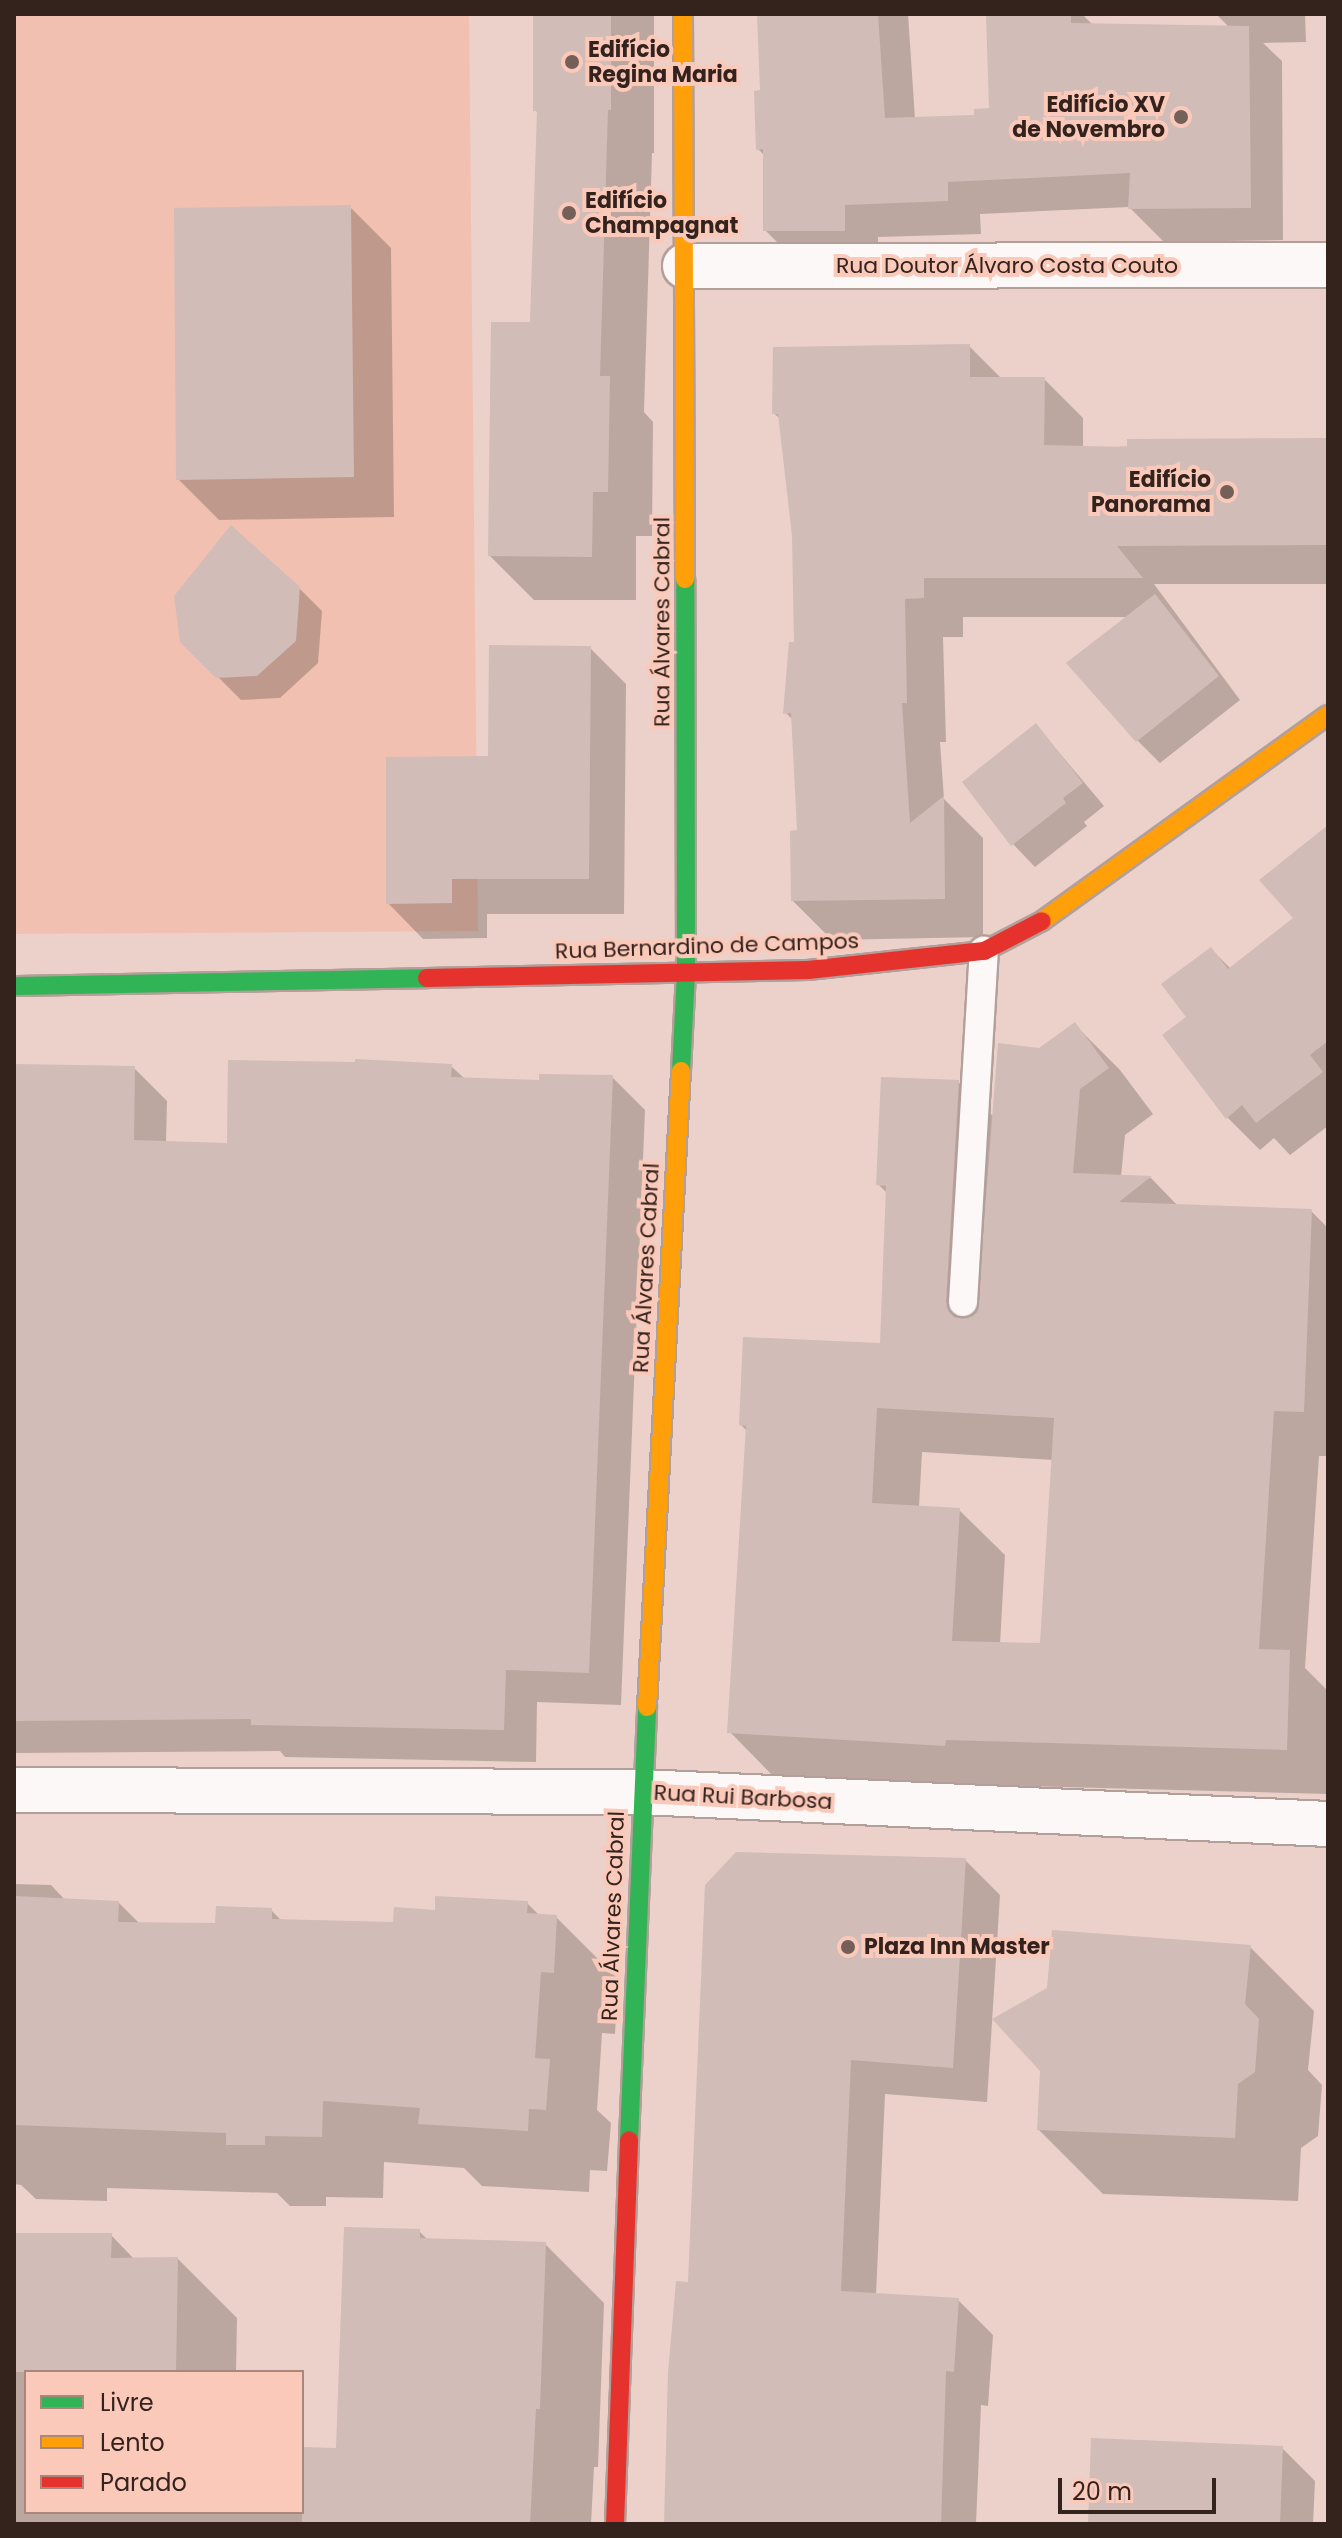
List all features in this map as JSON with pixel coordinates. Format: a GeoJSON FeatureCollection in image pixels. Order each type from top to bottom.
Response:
{"type":"FeatureCollection","features":[{"type":"Feature","properties":{"kind":"main road","name":"Rua Álvares Cabral"},"geometry":{"type":"LineString","coordinates":[[615,2524],[642,1792],[686,973],[683,14]]}},
{"type":"Feature","properties":{"kind":"main road","name":"Rua Bernardino de Campos"},"geometry":{"type":"LineString","coordinates":[[14,986],[808,970],[984,951],[1043,921],[1328,715]]}},
{"type":"Feature","properties":{"kind":"street","name":"Rua Doutor Álvaro Costa Couto"},"geometry":{"type":"LineString","coordinates":[[685,266],[1328,265]]}},
{"type":"Feature","properties":{"kind":"street","name":"Rua Rui Barbosa"},"geometry":{"type":"LineString","coordinates":[[14,1790],[642,1792],[1328,1824]]}},
{"type":"Feature","properties":{"kind":"lane"},"geometry":{"type":"LineString","coordinates":[[963,1302],[984,951]]}},
{"type":"Feature","properties":{"kind":"shaded area"},"geometry":{"type":"Polygon","coordinates":[[[14,14],[469,14],[478,931],[14,934],[14,14]]]}},
{"type":"Feature","properties":{"kind":"building"},"geometry":{"type":"Polygon","coordinates":[[[533,14],[611,14],[611,110],[608,110],[600,376],[610,376],[608,492],[593,492],[592,557],[488,556],[491,322],[530,322],[537,111],[533,111],[533,14]]]}},
{"type":"Feature","properties":{"kind":"building"},"geometry":{"type":"Polygon","coordinates":[[[757,14],[878,14],[885,118],[974,115],[974,109],[989,108],[986,14],[1071,14],[1071,23],[1249,26],[1251,208],[1128,209],[1130,173],[948,182],[948,201],[845,205],[845,231],[763,231],[763,149],[756,150],[754,91],[760,90],[757,14]]]}},
{"type":"Feature","properties":{"kind":"building"},"geometry":{"type":"Polygon","coordinates":[[[351,205],[354,477],[176,480],[174,208],[351,205]]]}},
{"type":"Feature","properties":{"kind":"building"},"geometry":{"type":"Polygon","coordinates":[[[970,344],[970,377],[1045,377],[1044,445],[1127,447],[1127,439],[1328,438],[1328,545],[1117,546],[1143,578],[924,578],[924,598],[905,599],[907,703],[902,703],[910,823],[944,796],[945,899],[791,901],[790,831],[797,830],[791,713],[783,714],[789,642],[794,642],[792,536],[778,414],[772,414],[773,347],[970,344]]]}},
{"type":"Feature","properties":{"kind":"building"},"geometry":{"type":"Polygon","coordinates":[[[231,525],[300,587],[296,641],[257,676],[216,678],[180,642],[174,596],[231,525]]]}},
{"type":"Feature","properties":{"kind":"building"},"geometry":{"type":"Polygon","coordinates":[[[1155,594],[1219,676],[1136,742],[1066,663],[1155,594]]]}},
{"type":"Feature","properties":{"kind":"building"},"geometry":{"type":"Polygon","coordinates":[[[489,645],[591,646],[589,879],[452,879],[452,903],[386,904],[386,757],[488,756],[489,645]]]}},
{"type":"Feature","properties":{"kind":"building"},"geometry":{"type":"Polygon","coordinates":[[[1036,723],[1083,783],[1063,798],[1066,803],[1011,846],[962,782],[1036,723]]]}},
{"type":"Feature","properties":{"kind":"building"},"geometry":{"type":"Polygon","coordinates":[[[1328,825],[1328,1041],[1310,1055],[1323,1072],[1256,1123],[1242,1105],[1226,1119],[1162,1035],[1186,1017],[1161,984],[1211,947],[1228,969],[1293,918],[1259,880],[1328,825]]]}},
{"type":"Feature","properties":{"kind":"building"},"geometry":{"type":"Polygon","coordinates":[[[1075,1022],[1109,1068],[1080,1089],[1073,1173],[1152,1176],[1119,1202],[1312,1209],[1304,1412],[1274,1411],[1259,1649],[1290,1650],[1287,1750],[946,1740],[945,1746],[727,1733],[746,1426],[739,1425],[743,1337],[880,1343],[886,1186],[876,1185],[881,1077],[959,1080],[946,1302],[954,1317],[963,1319],[977,1312],[998,1043],[1039,1048],[1075,1022]],[[877,1408],[872,1503],[960,1508],[952,1641],[1040,1643],[1054,1418],[877,1408]]]}},
{"type":"Feature","properties":{"kind":"building"},"geometry":{"type":"Polygon","coordinates":[[[355,1059],[452,1064],[451,1077],[539,1080],[539,1074],[613,1075],[589,1673],[506,1670],[504,1730],[251,1725],[251,1719],[14,1721],[14,1064],[135,1066],[134,1140],[227,1143],[228,1060],[355,1062],[355,1059]]]}},
{"type":"Feature","properties":{"kind":"building"},"geometry":{"type":"Polygon","coordinates":[[[736,1852],[966,1858],[953,2068],[851,2060],[841,2291],[959,2298],[954,2372],[946,2371],[941,2524],[664,2524],[668,2373],[676,2281],[688,2282],[705,1885],[736,1852]]]}},
{"type":"Feature","properties":{"kind":"building"},"geometry":{"type":"Polygon","coordinates":[[[14,1896],[119,1901],[118,1922],[215,1923],[216,1906],[272,1908],[272,1919],[393,1922],[394,1907],[435,1910],[435,1896],[528,1901],[527,1913],[557,1915],[554,1973],[541,1972],[535,2058],[550,2059],[546,2110],[529,2109],[528,2131],[418,2124],[420,2108],[323,2101],[322,2137],[265,2136],[265,2145],[226,2145],[226,2133],[14,2125],[14,1896]]]}},
{"type":"Feature","properties":{"kind":"building"},"geometry":{"type":"Polygon","coordinates":[[[1052,1930],[1251,1945],[1245,2004],[1259,2019],[1255,2072],[1238,2084],[1235,2138],[1037,2130],[1040,2071],[992,2019],[1047,1988],[1052,1930]]]}},
{"type":"Feature","properties":{"kind":"building"},"geometry":{"type":"Polygon","coordinates":[[[344,2227],[420,2229],[420,2238],[546,2242],[540,2409],[536,2409],[530,2524],[302,2524],[304,2447],[336,2448],[344,2227]]]}},
{"type":"Feature","properties":{"kind":"building"},"geometry":{"type":"Polygon","coordinates":[[[14,2233],[112,2233],[111,2258],[178,2257],[176,2370],[14,2372],[14,2233]]]}},
{"type":"Feature","properties":{"kind":"building"},"geometry":{"type":"Polygon","coordinates":[[[1091,2438],[1283,2446],[1280,2524],[1088,2524],[1091,2438]]]}},
{"type":"Feature","properties":{"kind":"traffic: fast"},"geometry":{"type":"LineString","coordinates":[[681,1071],[686,973],[685,579]]}},
{"type":"Feature","properties":{"kind":"traffic: fast"},"geometry":{"type":"LineString","coordinates":[[14,986],[427,978]]}},
{"type":"Feature","properties":{"kind":"traffic: fast"},"geometry":{"type":"LineString","coordinates":[[629,2140],[647,1707]]}},
{"type":"Feature","properties":{"kind":"traffic: slow"},"geometry":{"type":"LineString","coordinates":[[683,14],[685,579]]}},
{"type":"Feature","properties":{"kind":"traffic: slow"},"geometry":{"type":"LineString","coordinates":[[1042,921],[1328,715]]}},
{"type":"Feature","properties":{"kind":"traffic: slow"},"geometry":{"type":"LineString","coordinates":[[647,1707],[681,1071]]}},
{"type":"Feature","properties":{"kind":"traffic: jam"},"geometry":{"type":"LineString","coordinates":[[427,978],[808,970],[984,951],[1042,921]]}},
{"type":"Feature","properties":{"kind":"traffic: jam"},"geometry":{"type":"LineString","coordinates":[[615,2524],[629,2140]]}},
{"type":"Feature","properties":{"kind":"place","name":"Edifício Regina Maria"},"geometry":{"type":"Point","coordinates":[572,62]}},
{"type":"Feature","properties":{"kind":"place","name":"Edifício XV de Novembro"},"geometry":{"type":"Point","coordinates":[1181,117]}},
{"type":"Feature","properties":{"kind":"place","name":"Edifício Champagnat"},"geometry":{"type":"Point","coordinates":[569,213]}},
{"type":"Feature","properties":{"kind":"place","name":"Edifício Panorama"},"geometry":{"type":"Point","coordinates":[1227,492]}},
{"type":"Feature","properties":{"kind":"place","name":"Plaza Inn Master"},"geometry":{"type":"Point","coordinates":[848,1947]}}]}
